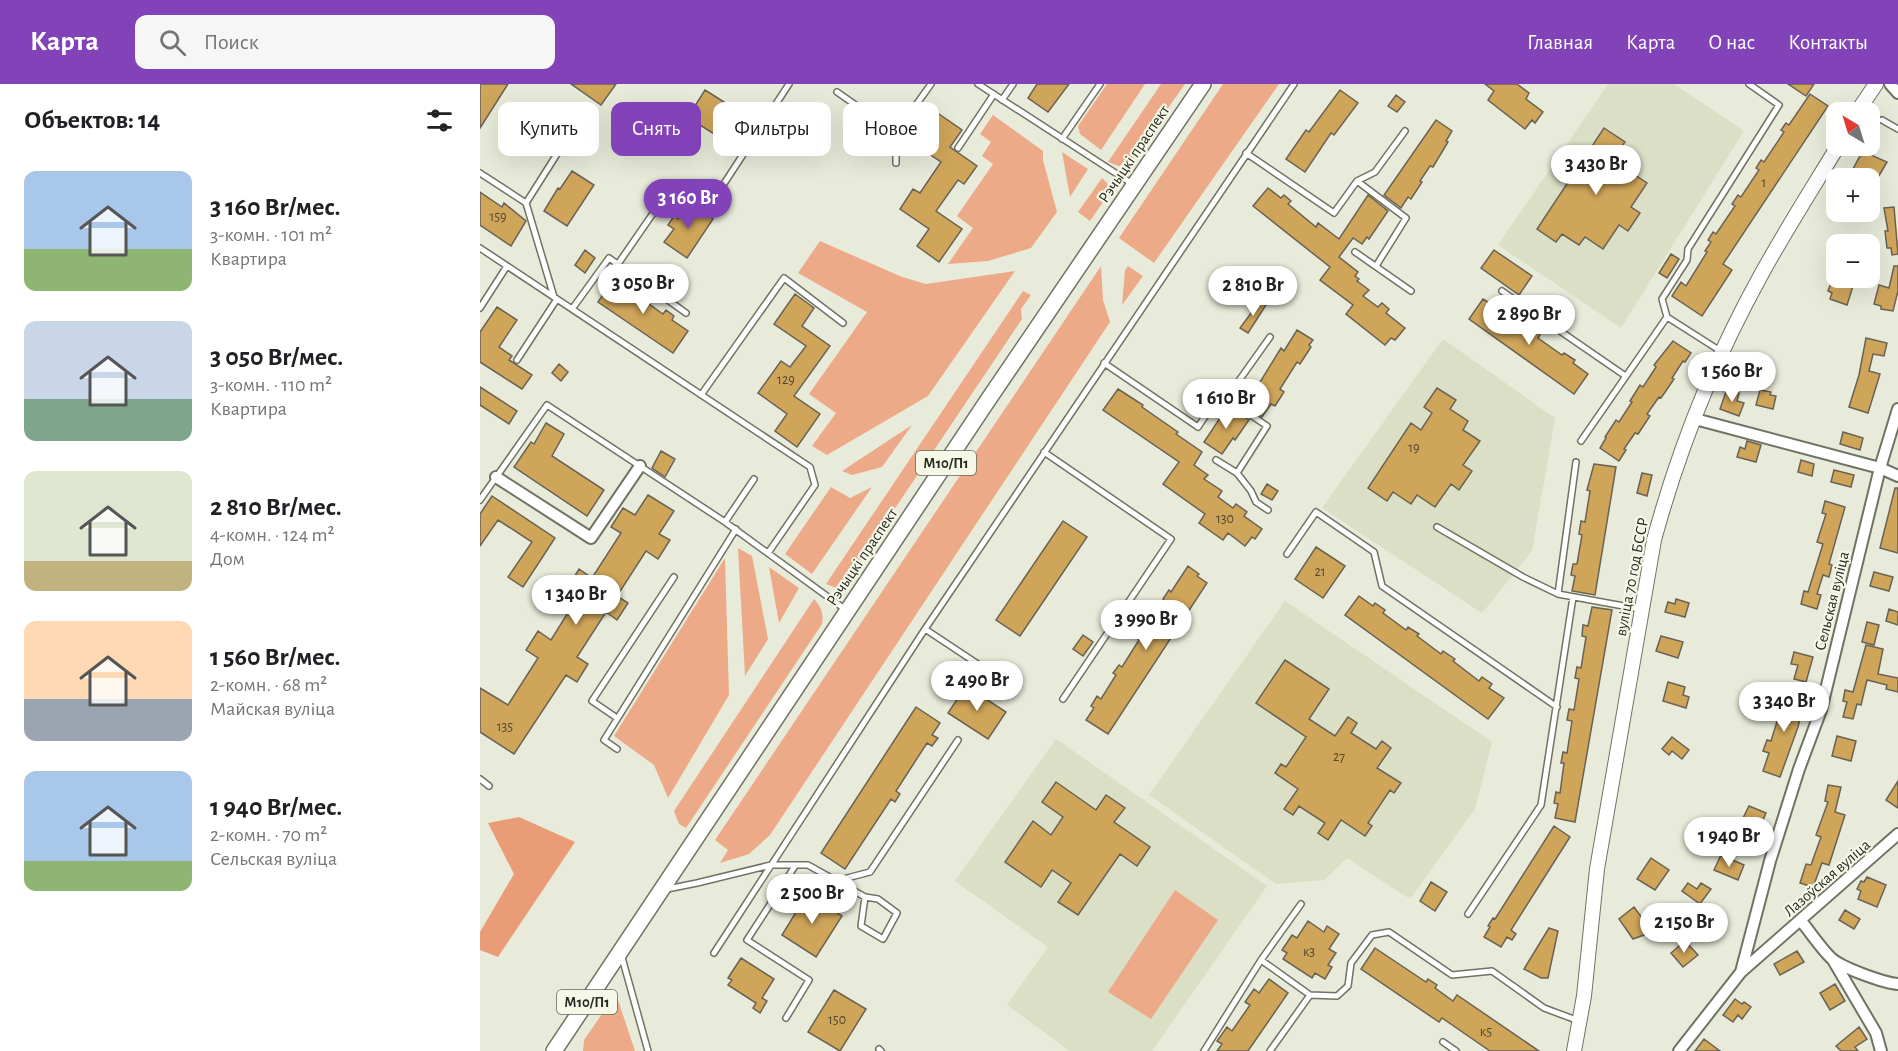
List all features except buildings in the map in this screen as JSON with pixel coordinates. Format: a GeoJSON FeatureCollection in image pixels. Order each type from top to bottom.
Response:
{"type":"FeatureCollection","features":[{"type":"Feature","properties":{"kind":"main road","name":"Рэчыцкі праспект"},"geometry":{"type":"LineString","coordinates":[[554,1051],[986,403],[1203,84]]}},
{"type":"Feature","properties":{"kind":"street"},"geometry":{"type":"LineString","coordinates":[[1864,102],[1876,84]]}},
{"type":"Feature","properties":{"kind":"street"},"geometry":{"type":"LineString","coordinates":[[1890,84],[1898,93]]}},
{"type":"Feature","properties":{"kind":"street","name":"вуліца 70 год БССР"},"geometry":{"type":"LineString","coordinates":[[1574,1051],[1584,996],[1597,869],[1654,540],[1666,496],[1722,352],[1761,274],[1832,156]]}},
{"type":"Feature","properties":{"kind":"street","name":"Сельская вуліца"},"geometry":{"type":"LineString","coordinates":[[1741,972],[1770,861],[1799,769],[1821,710],[1880,468],[1898,409]]}},
{"type":"Feature","properties":{"kind":"street"},"geometry":{"type":"LineString","coordinates":[[1695,419],[1880,468],[1898,476]]}},
{"type":"Feature","properties":{"kind":"street"},"geometry":{"type":"LineString","coordinates":[[496,477],[591,538],[640,466]]}},
{"type":"Feature","properties":{"kind":"street","name":"Лазоўская вуліца"},"geometry":{"type":"LineString","coordinates":[[1679,1051],[1741,972],[1898,834]]}},
{"type":"Feature","properties":{"kind":"street"},"geometry":{"type":"LineString","coordinates":[[1801,921],[1833,960],[1870,1023],[1881,1051]]}},
{"type":"Feature","properties":{"kind":"street"},"geometry":{"type":"LineString","coordinates":[[1833,960],[1863,974],[1898,984]]}},
{"type":"Feature","properties":{"kind":"lane"},"geometry":{"type":"LineString","coordinates":[[714,199],[789,84]]}},
{"type":"Feature","properties":{"kind":"lane"},"geometry":{"type":"LineString","coordinates":[[918,102],[931,84]]}},
{"type":"Feature","properties":{"kind":"lane"},"geometry":{"type":"LineString","coordinates":[[978,84],[1135,185]]}},
{"type":"Feature","properties":{"kind":"lane"},"geometry":{"type":"LineString","coordinates":[[1002,100],[1012,84]]}},
{"type":"Feature","properties":{"kind":"lane"},"geometry":{"type":"LineString","coordinates":[[1062,139],[1100,84]]}},
{"type":"Feature","properties":{"kind":"lane"},"geometry":{"type":"LineString","coordinates":[[714,954],[925,628],[1294,84]]}},
{"type":"Feature","properties":{"kind":"lane"},"geometry":{"type":"LineString","coordinates":[[1722,352],[1666,317],[1662,299],[1687,260],[1688,249],[1779,105],[1749,84]]}},
{"type":"Feature","properties":{"kind":"lane"},"geometry":{"type":"LineString","coordinates":[[837,92],[851,102]]}},
{"type":"Feature","properties":{"kind":"lane"},"geometry":{"type":"LineString","coordinates":[[958,148],[994,94]]}},
{"type":"Feature","properties":{"kind":"lane"},"geometry":{"type":"LineString","coordinates":[[1882,120],[1898,129]]}},
{"type":"Feature","properties":{"kind":"lane"},"geometry":{"type":"LineString","coordinates":[[1246,153],[1334,213],[1357,181],[1375,172],[1405,131]]}},
{"type":"Feature","properties":{"kind":"lane"},"geometry":{"type":"LineString","coordinates":[[526,203],[556,156]]}},
{"type":"Feature","properties":{"kind":"lane"},"geometry":{"type":"LineString","coordinates":[[896,156],[896,163]]}},
{"type":"Feature","properties":{"kind":"lane"},"geometry":{"type":"LineString","coordinates":[[480,173],[526,203],[555,298],[517,360]]}},
{"type":"Feature","properties":{"kind":"lane"},"geometry":{"type":"LineString","coordinates":[[1357,181],[1406,218],[1376,266]]}},
{"type":"Feature","properties":{"kind":"lane"},"geometry":{"type":"LineString","coordinates":[[618,264],[665,196]]}},
{"type":"Feature","properties":{"kind":"lane"},"geometry":{"type":"LineString","coordinates":[[480,248],[810,467],[815,485],[768,553]]}},
{"type":"Feature","properties":{"kind":"lane"},"geometry":{"type":"LineString","coordinates":[[1355,252],[1411,291]]}},
{"type":"Feature","properties":{"kind":"lane"},"geometry":{"type":"LineString","coordinates":[[572,309],[609,258],[686,313]]}},
{"type":"Feature","properties":{"kind":"lane"},"geometry":{"type":"LineString","coordinates":[[480,308],[507,266]]}},
{"type":"Feature","properties":{"kind":"lane"},"geometry":{"type":"LineString","coordinates":[[701,395],[784,278],[843,323]]}},
{"type":"Feature","properties":{"kind":"lane"},"geometry":{"type":"LineString","coordinates":[[1502,291],[1624,375]]}},
{"type":"Feature","properties":{"kind":"lane"},"geometry":{"type":"LineString","coordinates":[[1581,441],[1624,375],[1666,317]]}},
{"type":"Feature","properties":{"kind":"lane"},"geometry":{"type":"LineString","coordinates":[[1104,363],[1198,427],[1220,394],[1238,382],[1270,337]]}},
{"type":"Feature","properties":{"kind":"lane"},"geometry":{"type":"LineString","coordinates":[[1220,394],[1267,426],[1237,473]]}},
{"type":"Feature","properties":{"kind":"lane"},"geometry":{"type":"LineString","coordinates":[[480,500],[547,405],[736,529],[847,611]]}},
{"type":"Feature","properties":{"kind":"lane"},"geometry":{"type":"LineString","coordinates":[[1044,452],[1171,539],[1063,699]]}},
{"type":"Feature","properties":{"kind":"lane"},"geometry":{"type":"LineString","coordinates":[[1216,460],[1237,473],[1251,491],[1256,502],[1268,510]]}},
{"type":"Feature","properties":{"kind":"lane"},"geometry":{"type":"LineString","coordinates":[[1558,594],[1576,462]]}},
{"type":"Feature","properties":{"kind":"lane"},"geometry":{"type":"LineString","coordinates":[[725,522],[754,479]]}},
{"type":"Feature","properties":{"kind":"lane"},"geometry":{"type":"LineString","coordinates":[[1287,554],[1316,512],[1374,552],[1382,586],[1557,707]]}},
{"type":"Feature","properties":{"kind":"lane"},"geometry":{"type":"LineString","coordinates":[[1437,527],[1523,577],[1558,594],[1642,609]]}},
{"type":"Feature","properties":{"kind":"lane"},"geometry":{"type":"LineString","coordinates":[[618,749],[604,740],[736,529]]}},
{"type":"Feature","properties":{"kind":"lane"},"geometry":{"type":"LineString","coordinates":[[617,718],[592,701],[674,577]]}},
{"type":"Feature","properties":{"kind":"lane"},"geometry":{"type":"LineString","coordinates":[[1468,914],[1541,805],[1573,597]]}},
{"type":"Feature","properties":{"kind":"lane"},"geometry":{"type":"LineString","coordinates":[[925,628],[1005,682]]}},
{"type":"Feature","properties":{"kind":"lane"},"geometry":{"type":"LineString","coordinates":[[843,885],[847,878],[870,872],[958,740]]}},
{"type":"Feature","properties":{"kind":"lane"},"geometry":{"type":"LineString","coordinates":[[480,779],[489,786]]}},
{"type":"Feature","properties":{"kind":"lane"},"geometry":{"type":"LineString","coordinates":[[662,890],[697,884],[771,865],[808,865],[865,897],[878,899],[897,913],[883,939],[861,926],[865,897]]}},
{"type":"Feature","properties":{"kind":"lane"},"geometry":{"type":"LineString","coordinates":[[786,1018],[809,980],[747,940],[795,866]]}},
{"type":"Feature","properties":{"kind":"lane"},"geometry":{"type":"LineString","coordinates":[[1204,1051],[1261,960],[1301,904]]}},
{"type":"Feature","properties":{"kind":"lane"},"geometry":{"type":"LineString","coordinates":[[1261,960],[1310,995],[1337,996],[1348,986],[1351,963],[1372,935],[1389,932],[1452,975],[1492,970],[1544,1008],[1580,1021]]}},
{"type":"Feature","properties":{"kind":"lane"},"geometry":{"type":"LineString","coordinates":[[621,953],[648,1051]]}},
{"type":"Feature","properties":{"kind":"lane"},"geometry":{"type":"LineString","coordinates":[[1270,1051],[1310,995]]}},
{"type":"Feature","properties":{"kind":"lane"},"geometry":{"type":"LineString","coordinates":[[1443,1042],[1456,1051]]}},
{"type":"Feature","properties":{"kind":"shaded area"},"geometry":{"type":"Polygon","coordinates":[[[1107,84],[1145,84],[1101,150],[1080,134],[1078,126],[1107,84]]]}},
{"type":"Feature","properties":{"kind":"shaded area"},"geometry":{"type":"Polygon","coordinates":[[[1161,84],[1185,84],[1130,162],[1119,166],[1108,162],[1161,84]]]}},
{"type":"Feature","properties":{"kind":"shaded area"},"geometry":{"type":"Polygon","coordinates":[[[1223,84],[1279,84],[1154,263],[1119,238],[1223,84]]]}},
{"type":"Feature","properties":{"kind":"shaded area"},"geometry":{"type":"Polygon","coordinates":[[[1608,84],[1674,84],[1744,131],[1621,328],[1498,245],[1608,84]]]}},
{"type":"Feature","properties":{"kind":"shaded area"},"geometry":{"type":"Polygon","coordinates":[[[993,115],[1043,151],[1043,160],[1057,212],[1031,248],[988,261],[948,264],[973,228],[957,216],[993,164],[982,156],[991,142],[980,134],[993,115]]]}},
{"type":"Feature","properties":{"kind":"shaded area"},"geometry":{"type":"Polygon","coordinates":[[[1062,152],[1088,169],[1070,197],[1062,152]]]}},
{"type":"Feature","properties":{"kind":"shaded area"},"geometry":{"type":"Polygon","coordinates":[[[1102,178],[1107,183],[1110,192],[1090,221],[1078,212],[1102,178]]]}},
{"type":"Feature","properties":{"kind":"shaded area"},"geometry":{"type":"Polygon","coordinates":[[[820,241],[902,277],[926,284],[1015,271],[928,396],[827,455],[812,446],[836,413],[809,394],[867,312],[798,273],[820,241]]]}},
{"type":"Feature","properties":{"kind":"shaded area"},"geometry":{"type":"Polygon","coordinates":[[[1101,266],[1103,300],[1110,322],[770,835],[749,854],[720,863],[728,850],[715,840],[1101,266]]]}},
{"type":"Feature","properties":{"kind":"shaded area"},"geometry":{"type":"Polygon","coordinates":[[[1128,266],[1143,276],[1122,305],[1125,270],[1128,266]]]}},
{"type":"Feature","properties":{"kind":"shaded area"},"geometry":{"type":"Polygon","coordinates":[[[1023,291],[1031,295],[1021,309],[1022,319],[843,586],[837,588],[826,584],[1023,291]]]}},
{"type":"Feature","properties":{"kind":"shaded area"},"geometry":{"type":"Polygon","coordinates":[[[1443,339],[1555,418],[1532,551],[1482,613],[1322,508],[1443,339]]]}},
{"type":"Feature","properties":{"kind":"shaded area"},"geometry":{"type":"Polygon","coordinates":[[[912,425],[882,467],[852,475],[842,471],[912,425]]]}},
{"type":"Feature","properties":{"kind":"shaded area"},"geometry":{"type":"Polygon","coordinates":[[[831,487],[850,498],[872,487],[812,574],[785,554],[831,487]]]}},
{"type":"Feature","properties":{"kind":"shaded area"},"geometry":{"type":"Polygon","coordinates":[[[738,548],[752,556],[768,639],[745,676],[738,548]]]}},
{"type":"Feature","properties":{"kind":"shaded area"},"geometry":{"type":"Polygon","coordinates":[[[725,558],[729,695],[668,798],[654,765],[614,736],[725,558]]]}},
{"type":"Feature","properties":{"kind":"shaded area"},"geometry":{"type":"Polygon","coordinates":[[[769,567],[799,588],[779,623],[769,567]]]}},
{"type":"Feature","properties":{"kind":"shaded area"},"geometry":{"type":"Polygon","coordinates":[[[814,599],[821,610],[822,624],[686,828],[679,824],[674,811],[814,599]]]}},
{"type":"Feature","properties":{"kind":"shaded area"},"geometry":{"type":"Polygon","coordinates":[[[1285,601],[1492,742],[1475,809],[1410,899],[1347,858],[1324,880],[1276,884],[1149,795],[1285,601]]]}},
{"type":"Feature","properties":{"kind":"shaded area"},"geometry":{"type":"Polygon","coordinates":[[[1056,739],[1267,886],[1152,1051],[1070,1051],[1007,1005],[1048,947],[955,881],[1056,739]]]}},
{"type":"Feature","properties":{"kind":"shaded area"},"geometry":{"type":"Polygon","coordinates":[[[519,817],[575,842],[498,957],[480,950],[480,932],[514,874],[488,823],[519,817]]]}},
{"type":"Feature","properties":{"kind":"shaded area"},"geometry":{"type":"Polygon","coordinates":[[[1175,890],[1218,920],[1151,1019],[1108,992],[1175,890]]]}},
{"type":"Feature","properties":{"kind":"shaded area"},"geometry":{"type":"Polygon","coordinates":[[[616,994],[635,1051],[583,1051],[584,1040],[616,994]]]}}]}
